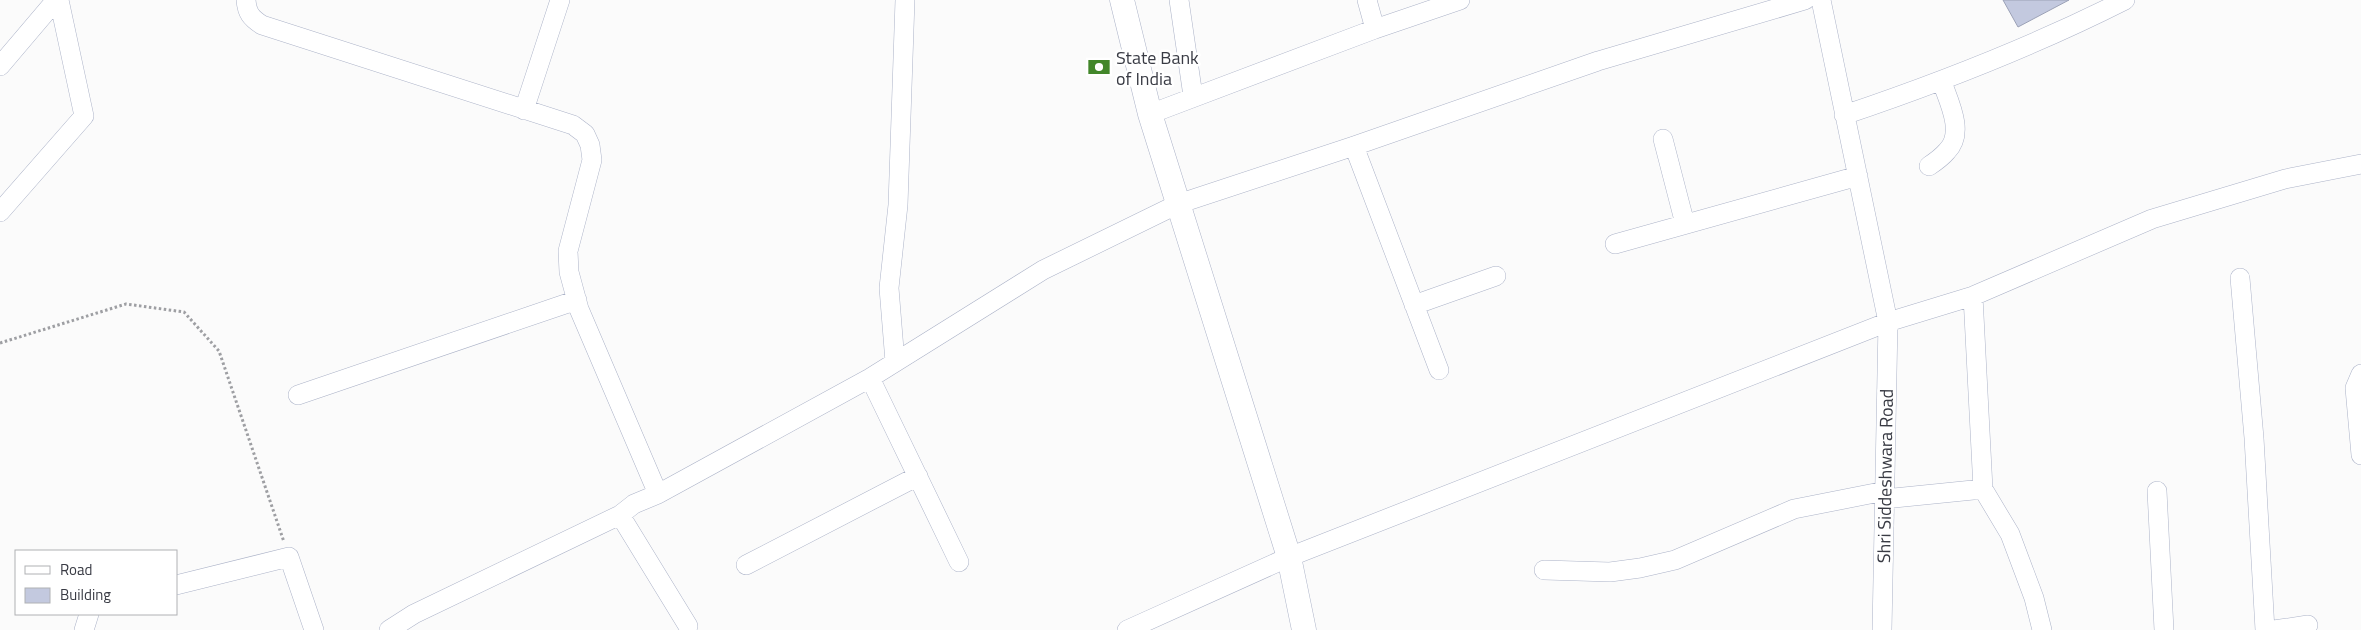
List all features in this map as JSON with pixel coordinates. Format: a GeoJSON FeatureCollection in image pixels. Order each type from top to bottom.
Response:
{"type":"FeatureCollection","features":[{"type":"Feature","properties":{"kind":"main road"},"geometry":{"type":"LineString","coordinates":[[1122,0],[1150,114],[1289,557],[1304,630]]}},
{"type":"Feature","properties":{"kind":"street"},"geometry":{"type":"LineString","coordinates":[[0,66],[58,0]]}},
{"type":"Feature","properties":{"kind":"street"},"geometry":{"type":"LineString","coordinates":[[0,212],[84,116],[58,0]]}},
{"type":"Feature","properties":{"kind":"street"},"geometry":{"type":"LineString","coordinates":[[246,0],[247,10],[252,19],[262,25],[573,125],[584,134],[590,145],[592,160],[568,251],[569,272],[577,300],[658,494]]}},
{"type":"Feature","properties":{"kind":"street"},"geometry":{"type":"LineString","coordinates":[[524,110],[560,0]]}},
{"type":"Feature","properties":{"kind":"street"},"geometry":{"type":"LineString","coordinates":[[895,362],[889,288],[898,205],[904,0]]}},
{"type":"Feature","properties":{"kind":"street"},"geometry":{"type":"LineString","coordinates":[[1180,0],[1193,96]]}},
{"type":"Feature","properties":{"kind":"street"},"geometry":{"type":"LineString","coordinates":[[1367,0],[1375,28]]}},
{"type":"Feature","properties":{"kind":"street"},"geometry":{"type":"LineString","coordinates":[[1150,114],[1375,28],[1460,0]]}},
{"type":"Feature","properties":{"kind":"street"},"geometry":{"type":"LineString","coordinates":[[389,630],[414,614],[620,515],[634,504],[658,494],[870,378],[1043,270],[1178,204],[1354,146],[1598,61],[1805,0]]}},
{"type":"Feature","properties":{"kind":"street","name":"Shri Siddeshwara Road"},"geometry":{"type":"LineString","coordinates":[[1821,0],[1888,322],[1882,630]]}},
{"type":"Feature","properties":{"kind":"street"},"geometry":{"type":"LineString","coordinates":[[1844,115],[1942,82],[2060,33],[2125,0]]}},
{"type":"Feature","properties":{"kind":"street"},"geometry":{"type":"LineString","coordinates":[[1929,166],[1948,150],[1955,139],[1952,111],[1942,82]]}},
{"type":"Feature","properties":{"kind":"street"},"geometry":{"type":"LineString","coordinates":[[1663,139],[1685,224]]}},
{"type":"Feature","properties":{"kind":"street"},"geometry":{"type":"LineString","coordinates":[[1354,146],[1439,370]]}},
{"type":"Feature","properties":{"kind":"street"},"geometry":{"type":"LineString","coordinates":[[1127,630],[1289,557],[1888,322],[1973,296],[2152,220],[2285,179],[2361,164]]}},
{"type":"Feature","properties":{"kind":"street"},"geometry":{"type":"LineString","coordinates":[[1615,244],[1858,176]]}},
{"type":"Feature","properties":{"kind":"street"},"geometry":{"type":"LineString","coordinates":[[1414,306],[1496,276]]}},
{"type":"Feature","properties":{"kind":"street"},"geometry":{"type":"LineString","coordinates":[[2240,278],[2254,438],[2265,630]]}},
{"type":"Feature","properties":{"kind":"street"},"geometry":{"type":"LineString","coordinates":[[1973,296],[1984,489],[2010,534],[2034,598],[2042,630]]}},
{"type":"Feature","properties":{"kind":"street"},"geometry":{"type":"LineString","coordinates":[[298,395],[577,300]]}},
{"type":"Feature","properties":{"kind":"street"},"geometry":{"type":"LineString","coordinates":[[2361,374],[2356,388],[2361,455]]}},
{"type":"Feature","properties":{"kind":"street"},"geometry":{"type":"LineString","coordinates":[[870,378],[959,562]]}},
{"type":"Feature","properties":{"kind":"street"},"geometry":{"type":"LineString","coordinates":[[746,566],[918,476]]}},
{"type":"Feature","properties":{"kind":"street"},"geometry":{"type":"LineString","coordinates":[[1544,570],[1610,572],[1649,566],[1675,560],[1794,509],[1884,495],[1984,489]]}},
{"type":"Feature","properties":{"kind":"street"},"geometry":{"type":"LineString","coordinates":[[2157,491],[2164,630]]}},
{"type":"Feature","properties":{"kind":"street"},"geometry":{"type":"LineString","coordinates":[[620,515],[688,626]]}},
{"type":"Feature","properties":{"kind":"street"},"geometry":{"type":"LineString","coordinates":[[178,585],[289,557],[314,630]]}},
{"type":"Feature","properties":{"kind":"street"},"geometry":{"type":"LineString","coordinates":[[84,630],[90,615]]}},
{"type":"Feature","properties":{"kind":"street"},"geometry":{"type":"LineString","coordinates":[[2274,630],[2308,625]]}},
{"type":"Feature","properties":{"kind":"path"},"geometry":{"type":"LineString","coordinates":[[0,343],[126,304],[184,312],[219,351],[289,557]]}},
{"type":"Feature","properties":{"kind":"building"},"geometry":{"type":"Polygon","coordinates":[[[2003,0],[2069,0],[2018,27],[2003,0]]]}},
{"type":"Feature","properties":{"kind":"place","name":"State Bank of India"},"geometry":{"type":"Point","coordinates":[1099,67]}}]}
